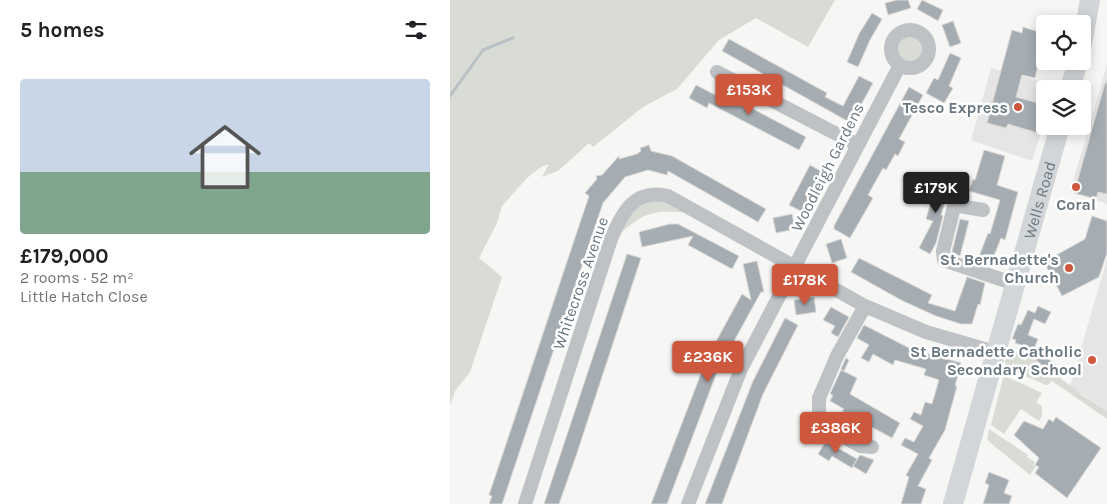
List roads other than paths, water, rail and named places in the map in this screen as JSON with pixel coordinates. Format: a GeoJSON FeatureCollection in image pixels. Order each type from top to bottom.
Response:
{"type":"FeatureCollection","features":[{"type":"Feature","properties":{"kind":"highway"},"geometry":{"type":"LineString","coordinates":[[1087,15],[1090,0]]}},
{"type":"Feature","properties":{"kind":"highway","name":"Wells Road"},"geometry":{"type":"LineString","coordinates":[[953,504],[1057,135]]}},
{"type":"Feature","properties":{"kind":"street","name":"Woodleigh Gardens"},"geometry":{"type":"LineString","coordinates":[[688,504],[741,369],[900,65]]}},
{"type":"Feature","properties":{"kind":"street"},"geometry":{"type":"LineString","coordinates":[[717,72],[858,145]]}},
{"type":"Feature","properties":{"kind":"street","name":"Whitecross Avenue"},"geometry":{"type":"LineString","coordinates":[[525,504],[611,239],[624,210],[642,197],[657,193],[668,196],[865,306],[926,332],[995,352]]}},
{"type":"Feature","properties":{"kind":"street"},"geometry":{"type":"LineString","coordinates":[[983,210],[954,207],[943,251],[944,260],[1015,284]]}},
{"type":"Feature","properties":{"kind":"street"},"geometry":{"type":"LineString","coordinates":[[865,306],[837,356],[819,398],[819,423],[860,446],[872,447]]}},
{"type":"Feature","properties":{"kind":"waterway"},"geometry":{"type":"LineString","coordinates":[[450,96],[483,50],[513,38]]}},
{"type":"Feature","properties":{"kind":"place","name":"Tesco Express"},"geometry":{"type":"Point","coordinates":[1018,107]}},
{"type":"Feature","properties":{"kind":"place","name":"Coral"},"geometry":{"type":"Point","coordinates":[1076,187]}},
{"type":"Feature","properties":{"kind":"place","name":"St. Bernadette's Church"},"geometry":{"type":"Point","coordinates":[1069,268]}},
{"type":"Feature","properties":{"kind":"place","name":"St Bernadette Catholic Secondary School"},"geometry":{"type":"Point","coordinates":[1092,360]}}]}
